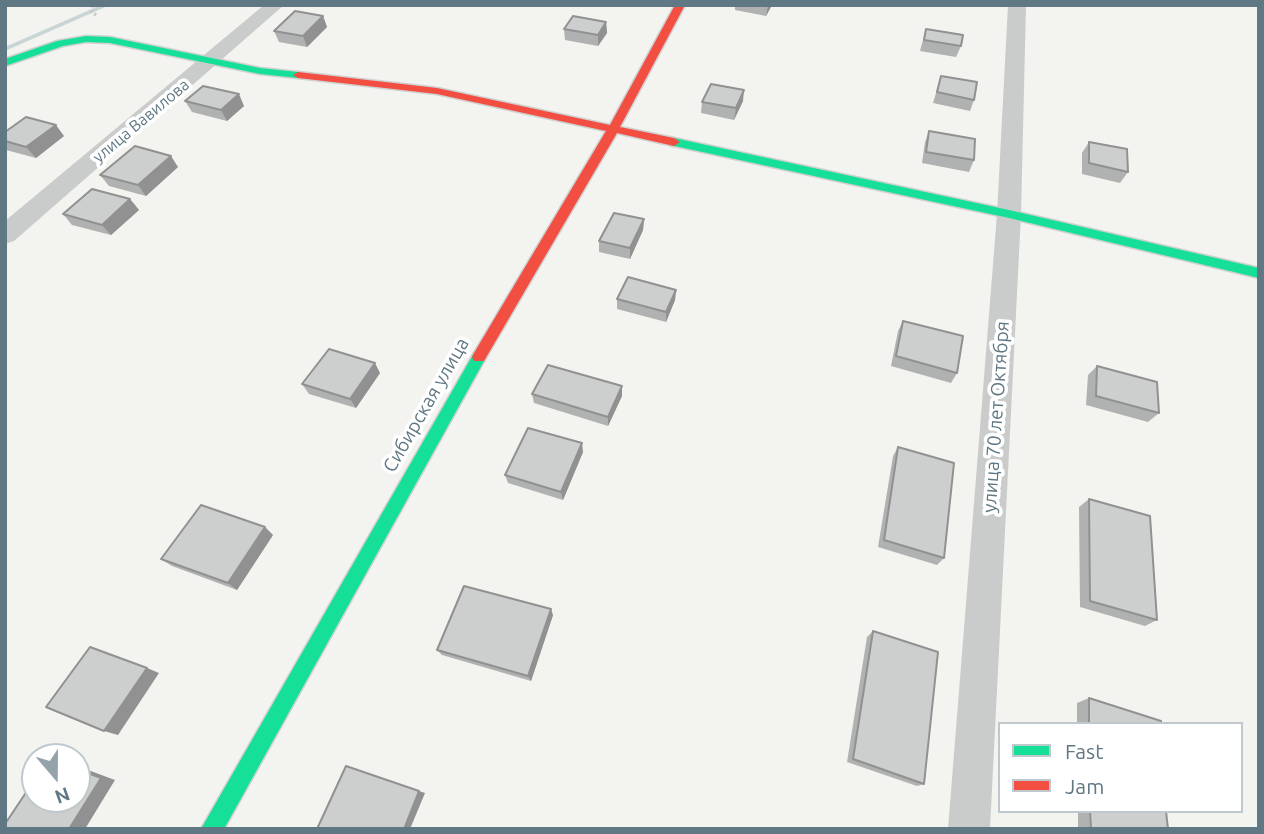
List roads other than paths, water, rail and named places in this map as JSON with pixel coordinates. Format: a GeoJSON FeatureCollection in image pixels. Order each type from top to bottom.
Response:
{"type":"FeatureCollection","features":[{"type":"Feature","properties":{"kind":"street","name":"улица Вавилова"},"geometry":{"type":"LineString","coordinates":[[5,235],[275,5]]}},
{"type":"Feature","properties":{"kind":"street","name":"Сибирская улица"},"geometry":{"type":"LineString","coordinates":[[212,829],[425,448],[614,128],[680,5]]}},
{"type":"Feature","properties":{"kind":"street","name":"улица 70 лет Октября"},"geometry":{"type":"LineString","coordinates":[[969,829],[1009,214],[1017,5]]}},
{"type":"Feature","properties":{"kind":"street"},"geometry":{"type":"LineString","coordinates":[[5,63],[61,43],[86,39],[110,40],[260,71],[437,91],[1009,214],[1259,273]]}},
{"type":"Feature","properties":{"kind":"waterway"},"geometry":{"type":"LineString","coordinates":[[5,49],[107,5]]}}]}
